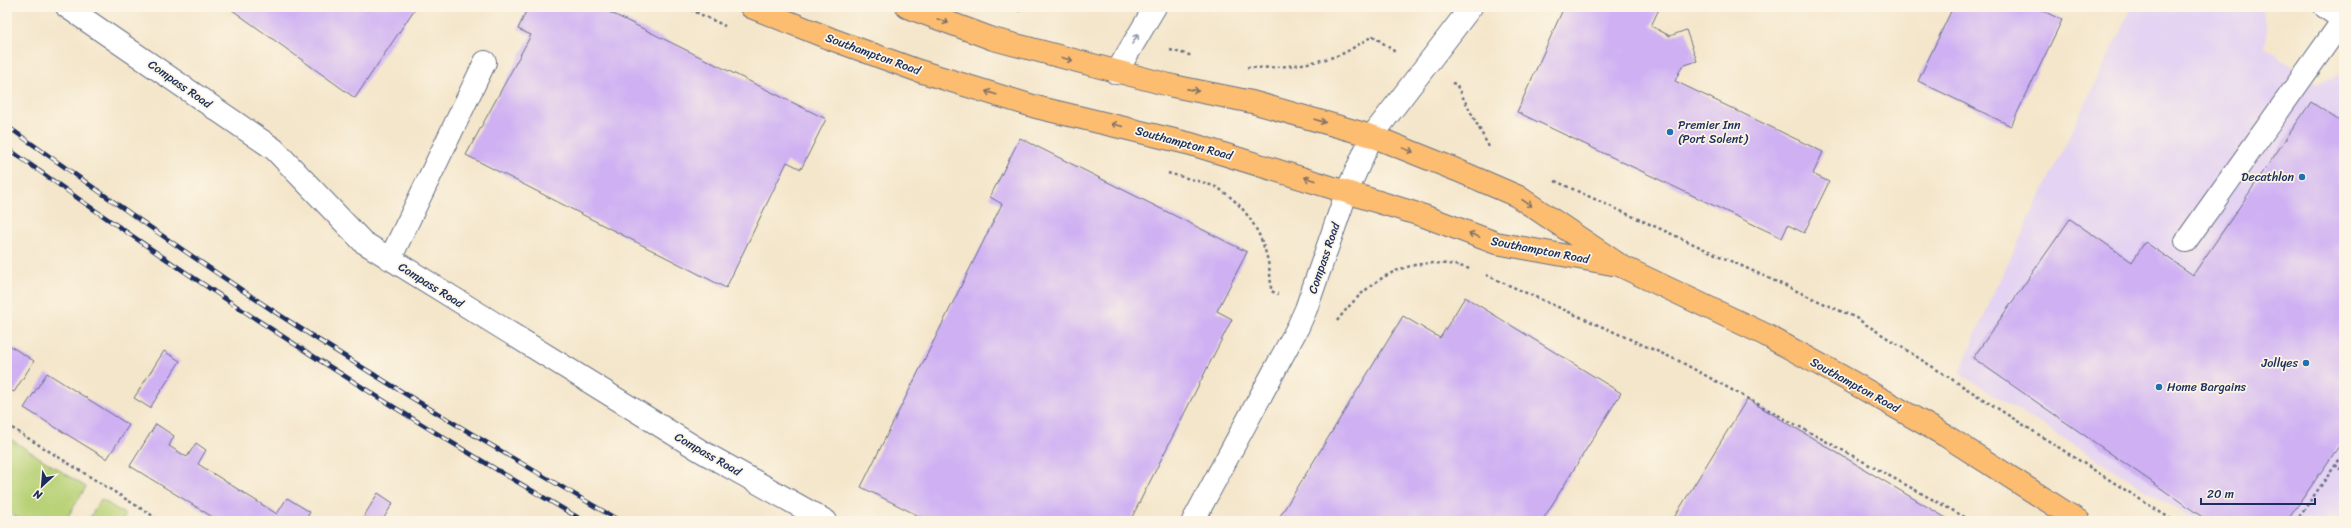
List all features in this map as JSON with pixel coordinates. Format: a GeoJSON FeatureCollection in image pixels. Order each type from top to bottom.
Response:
{"type":"FeatureCollection","features":[{"type":"Feature","properties":{"kind":"main road","name":"Southampton Road"},"geometry":{"type":"LineString","coordinates":[[751,7],[831,39],[916,70],[1036,107],[1191,144],[1347,191],[1424,216],[1496,243],[1621,266]]}},
{"type":"Feature","properties":{"kind":"main road","name":"Southampton Road"},"geometry":{"type":"LineString","coordinates":[[907,7],[993,40],[1116,72],[1252,102],[1372,136],[1517,196],[1621,266],[1764,334],[1850,381],[1946,436],[2079,521]]}},
{"type":"Feature","properties":{"kind":"street","name":"Compass Road"},"geometry":{"type":"LineString","coordinates":[[67,7],[274,149],[363,242],[701,451],[826,521]]}},
{"type":"Feature","properties":{"kind":"street"},"geometry":{"type":"LineString","coordinates":[[782,7],[831,39]]}},
{"type":"Feature","properties":{"kind":"street"},"geometry":{"type":"LineString","coordinates":[[1116,72],[1155,7]]}},
{"type":"Feature","properties":{"kind":"street","name":"Compass Road"},"geometry":{"type":"LineString","coordinates":[[1193,521],[1306,308],[1347,191],[1372,136],[1471,7]]}},
{"type":"Feature","properties":{"kind":"street"},"geometry":{"type":"LineString","coordinates":[[2186,241],[2344,20],[2325,7]]}},
{"type":"Feature","properties":{"kind":"street"},"geometry":{"type":"LineString","coordinates":[[390,259],[485,62]]}},
{"type":"Feature","properties":{"kind":"path"},"geometry":{"type":"LineString","coordinates":[[685,7],[727,27]]}},
{"type":"Feature","properties":{"kind":"path"},"geometry":{"type":"LineString","coordinates":[[1006,7],[1028,14]]}},
{"type":"Feature","properties":{"kind":"path"},"geometry":{"type":"LineString","coordinates":[[1242,66],[1262,69],[1319,61],[1344,53],[1373,36],[1421,71],[1456,84],[1493,153]]}},
{"type":"Feature","properties":{"kind":"path"},"geometry":{"type":"LineString","coordinates":[[1133,42],[1199,57]]}},
{"type":"Feature","properties":{"kind":"path"},"geometry":{"type":"LineString","coordinates":[[1161,171],[1220,189],[1248,216],[1263,242],[1271,267],[1271,290],[1306,308],[1337,321],[1352,301],[1369,286],[1393,271],[1420,264],[1454,264],[1476,271]]}},
{"type":"Feature","properties":{"kind":"path"},"geometry":{"type":"LineString","coordinates":[[1554,181],[1856,318],[2174,521]]}},
{"type":"Feature","properties":{"kind":"path"},"geometry":{"type":"LineString","coordinates":[[1483,273],[1679,361],[1972,521]]}},
{"type":"Feature","properties":{"kind":"path"},"geometry":{"type":"LineString","coordinates":[[7,425],[161,521]]}},
{"type":"Feature","properties":{"kind":"path"},"geometry":{"type":"LineString","coordinates":[[2296,521],[2344,453]]}},
{"type":"Feature","properties":{"kind":"path"},"geometry":{"type":"LineString","coordinates":[[2335,465],[2344,471]]}},
{"type":"Feature","properties":{"kind":"shaded area"},"geometry":{"type":"Polygon","coordinates":[[[2132,7],[2260,7],[2268,28],[2265,47],[2317,84],[2338,75],[2344,76],[2344,521],[2196,521],[1959,373],[1993,294],[2132,7]]]}},
{"type":"Feature","properties":{"kind":"green space"},"geometry":{"type":"Polygon","coordinates":[[[7,437],[86,487],[65,521],[23,521],[7,511],[7,437]]]}},
{"type":"Feature","properties":{"kind":"green space"},"geometry":{"type":"Polygon","coordinates":[[[101,499],[126,515],[122,521],[88,521],[101,499]]]}},
{"type":"Feature","properties":{"kind":"building"},"geometry":{"type":"Polygon","coordinates":[[[228,7],[416,7],[355,98],[228,7]]]}},
{"type":"Feature","properties":{"kind":"building"},"geometry":{"type":"Polygon","coordinates":[[[528,7],[599,7],[826,119],[801,169],[787,162],[726,288],[466,155],[531,35],[518,29],[528,7]]]}},
{"type":"Feature","properties":{"kind":"building","name":"Premier Inn (Port Solent)"},"geometry":{"type":"Polygon","coordinates":[[[1564,7],[1660,7],[1651,26],[1670,36],[1686,30],[1697,61],[1682,66],[1675,81],[1823,152],[1813,174],[1829,182],[1804,233],[1788,225],[1782,238],[1517,112],[1564,7]]]}},
{"type":"Feature","properties":{"kind":"building"},"geometry":{"type":"Polygon","coordinates":[[[1953,7],[2035,7],[2062,20],[2011,126],[1918,81],[1953,7]]]}},
{"type":"Feature","properties":{"kind":"building","name":"Home Bargains"},"geometry":{"type":"Polygon","coordinates":[[[2311,102],[2344,124],[2344,439],[2287,521],[2208,521],[1973,358],[2070,219],[2132,262],[2145,242],[2193,275],[2311,102]]]}},
{"type":"Feature","properties":{"kind":"building"},"geometry":{"type":"Polygon","coordinates":[[[1020,138],[1247,252],[1217,311],[1232,319],[1130,521],[929,521],[861,487],[1002,204],[990,197],[1020,138]]]}},
{"type":"Feature","properties":{"kind":"building"},"geometry":{"type":"Polygon","coordinates":[[[1465,297],[1621,393],[1542,521],[1277,521],[1403,316],[1440,338],[1465,297]]]}},
{"type":"Feature","properties":{"kind":"building"},"geometry":{"type":"Polygon","coordinates":[[[7,344],[34,361],[14,392],[7,388],[7,344]]]}},
{"type":"Feature","properties":{"kind":"building"},"geometry":{"type":"Polygon","coordinates":[[[164,351],[180,361],[150,408],[134,398],[164,351]]]}},
{"type":"Feature","properties":{"kind":"building"},"geometry":{"type":"Polygon","coordinates":[[[47,373],[129,425],[107,459],[24,408],[47,373]]]}},
{"type":"Feature","properties":{"kind":"building"},"geometry":{"type":"Polygon","coordinates":[[[1747,399],[1951,521],[1672,521],[1747,399]]]}},
{"type":"Feature","properties":{"kind":"building"},"geometry":{"type":"Polygon","coordinates":[[[156,424],[174,436],[169,446],[187,457],[196,443],[206,450],[198,464],[277,514],[287,498],[310,512],[305,521],[219,521],[130,466],[156,424]]]}},
{"type":"Feature","properties":{"kind":"building"},"geometry":{"type":"Polygon","coordinates":[[[378,493],[393,503],[382,521],[361,521],[378,493]]]}},
{"type":"Feature","properties":{"kind":"railway"},"geometry":{"type":"LineString","coordinates":[[7,126],[140,220],[275,312],[403,392],[620,521]]}},
{"type":"Feature","properties":{"kind":"railway"},"geometry":{"type":"LineString","coordinates":[[7,148],[148,247],[291,342],[436,433],[584,521]]}},
{"type":"Feature","properties":{"kind":"place","name":"Premier Inn (Port Solent)"},"geometry":{"type":"Point","coordinates":[1670,132]}},
{"type":"Feature","properties":{"kind":"place","name":"Decathlon"},"geometry":{"type":"Point","coordinates":[2302,177]}},
{"type":"Feature","properties":{"kind":"place","name":"Jollyes"},"geometry":{"type":"Point","coordinates":[2306,363]}},
{"type":"Feature","properties":{"kind":"place","name":"Home Bargains"},"geometry":{"type":"Point","coordinates":[2159,387]}}]}
